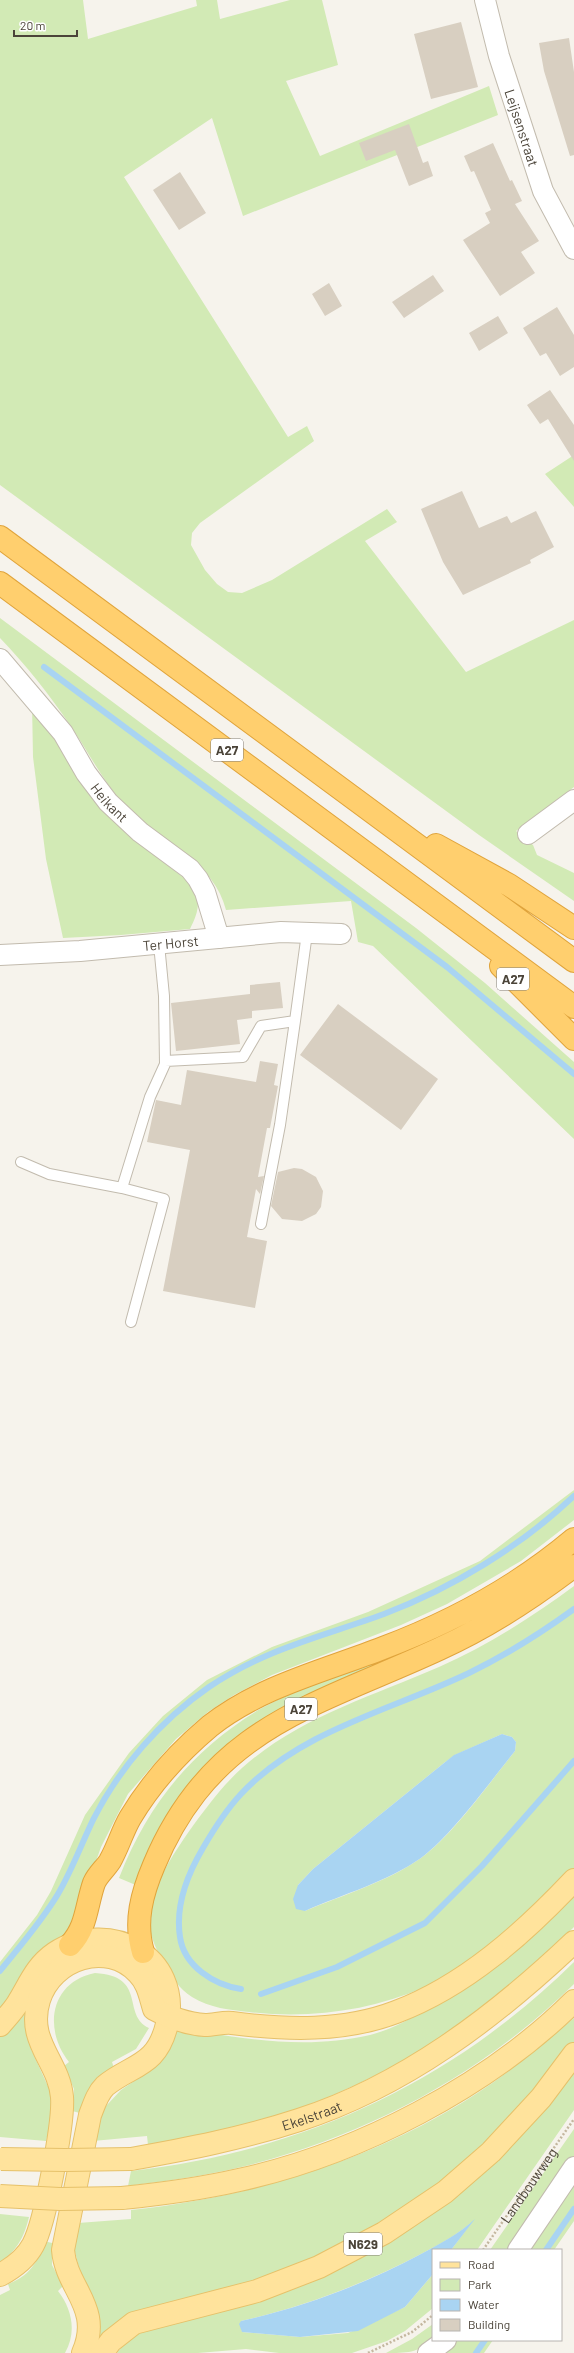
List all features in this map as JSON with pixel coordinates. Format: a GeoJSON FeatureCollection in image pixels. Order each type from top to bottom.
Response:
{"type":"FeatureCollection","features":[{"type":"Feature","properties":{"kind":"highway","name":"A27"},"geometry":{"type":"LineString","coordinates":[[0,537],[574,961]]}},
{"type":"Feature","properties":{"kind":"highway","name":"A27"},"geometry":{"type":"LineString","coordinates":[[0,583],[574,1007]]}},
{"type":"Feature","properties":{"kind":"highway","name":"A27"},"geometry":{"type":"LineString","coordinates":[[365,806],[509,885],[574,928]]}},
{"type":"Feature","properties":{"kind":"highway","name":"A27"},"geometry":{"type":"LineString","coordinates":[[454,918],[574,1039]]}},
{"type":"Feature","properties":{"kind":"highway","name":"A27"},"geometry":{"type":"LineString","coordinates":[[74,1952],[94,1883],[109,1863],[130,1819],[158,1779],[191,1743],[228,1714],[272,1689],[384,1648],[457,1616],[521,1579],[574,1539]]}},
{"type":"Feature","properties":{"kind":"highway","name":"A27"},"geometry":{"type":"LineString","coordinates":[[143,1952],[139,1939],[139,1916],[149,1878],[158,1856],[187,1805],[227,1759],[262,1731],[298,1711],[440,1649],[488,1625],[532,1598],[574,1566]]}},
{"type":"Feature","properties":{"kind":"highway","name":"A27"},"geometry":{"type":"LineString","coordinates":[[94,1940],[110,1878],[109,1863]]}},
{"type":"Feature","properties":{"kind":"main road"},"geometry":{"type":"LineString","coordinates":[[74,1952],[104,1956],[129,1965],[145,1982],[154,2009],[168,2016],[205,2025],[225,2022],[267,2028],[309,2028],[346,2024],[396,2012],[449,1986],[485,1962],[551,1905],[574,1880]]}},
{"type":"Feature","properties":{"kind":"main road"},"geometry":{"type":"LineString","coordinates":[[0,2025],[20,2000],[27,1985],[45,1961],[74,1952],[94,1940],[109,1939],[143,1952],[162,1977],[167,1992],[168,2016],[162,2040],[151,2056],[139,2067],[104,2087],[97,2096],[90,2115],[63,2250],[64,2262],[82,2297],[88,2318],[89,2330],[83,2353]]}},
{"type":"Feature","properties":{"kind":"main road","name":"Ekelstraat"},"geometry":{"type":"LineString","coordinates":[[0,2159],[131,2159],[204,2146],[255,2134],[301,2120],[386,2083],[480,2023],[514,1998],[574,1942]]}},
{"type":"Feature","properties":{"kind":"main road"},"geometry":{"type":"LineString","coordinates":[[0,2275],[18,2263],[34,2244],[44,2208],[59,2133],[62,2097],[60,2084],[38,2036],[36,2012],[39,1999],[55,1975],[74,1952]]}},
{"type":"Feature","properties":{"kind":"main road"},"geometry":{"type":"LineString","coordinates":[[167,1992],[177,2002],[194,2010],[209,2012],[225,2022]]}},
{"type":"Feature","properties":{"kind":"main road"},"geometry":{"type":"LineString","coordinates":[[0,2196],[60,2199],[122,2198],[173,2193],[240,2180],[290,2166],[353,2143],[396,2124],[482,2074],[513,2052],[574,2001]]}},
{"type":"Feature","properties":{"kind":"main road","name":"N629"},"geometry":{"type":"LineString","coordinates":[[102,2353],[111,2340],[134,2323],[257,2290],[319,2267],[384,2233],[445,2192],[491,2152],[541,2098],[574,2054]]}},
{"type":"Feature","properties":{"kind":"street","name":"Leijsenstraat"},"geometry":{"type":"LineString","coordinates":[[485,0],[499,56],[543,191],[574,249]]}},
{"type":"Feature","properties":{"kind":"street","name":"Heikant"},"geometry":{"type":"LineString","coordinates":[[0,660],[63,733],[86,773],[108,802],[140,832],[194,874],[205,892],[218,938]]}},
{"type":"Feature","properties":{"kind":"street"},"geometry":{"type":"LineString","coordinates":[[528,834],[574,800]]}},
{"type":"Feature","properties":{"kind":"street","name":"Ter Horst"},"geometry":{"type":"LineString","coordinates":[[0,955],[159,944],[281,932],[341,934]]}},
{"type":"Feature","properties":{"kind":"street"},"geometry":{"type":"LineString","coordinates":[[519,2249],[574,2167]]}},
{"type":"Feature","properties":{"kind":"street"},"geometry":{"type":"LineString","coordinates":[[428,2353],[445,2341]]}},
{"type":"Feature","properties":{"kind":"lane"},"geometry":{"type":"LineString","coordinates":[[261,1224],[280,1125],[307,932]]}},
{"type":"Feature","properties":{"kind":"lane"},"geometry":{"type":"LineString","coordinates":[[122,1188],[150,1097],[165,1061],[164,996],[159,944]]}},
{"type":"Feature","properties":{"kind":"lane"},"geometry":{"type":"LineString","coordinates":[[165,1061],[243,1056],[261,1026],[295,1021]]}},
{"type":"Feature","properties":{"kind":"lane"},"geometry":{"type":"LineString","coordinates":[[21,1162],[49,1174],[122,1188],[164,1199],[131,1322]]}},
{"type":"Feature","properties":{"kind":"path","name":"Landbouwweg"},"geometry":{"type":"LineString","coordinates":[[484,2249],[574,2119]]}},
{"type":"Feature","properties":{"kind":"path"},"geometry":{"type":"LineString","coordinates":[[368,2353],[412,2332],[432,2316]]}},
{"type":"Feature","properties":{"kind":"green space"},"geometry":{"type":"Polygon","coordinates":[[[0,0],[83,0],[88,39],[197,6],[196,0],[217,0],[220,19],[290,0],[322,0],[338,65],[286,81],[320,156],[489,86],[498,115],[243,216],[212,118],[124,177],[288,437],[307,426],[314,441],[200,523],[192,533],[191,545],[205,570],[217,584],[228,592],[242,593],[272,580],[387,509],[397,522],[365,541],[466,672],[574,620],[574,787],[516,831],[533,845],[537,855],[574,873],[574,901],[479,835],[0,485],[0,0]]]}},
{"type":"Feature","properties":{"kind":"green space"},"geometry":{"type":"Polygon","coordinates":[[[574,455],[574,507],[545,474],[574,455]]]}},
{"type":"Feature","properties":{"kind":"green space"},"geometry":{"type":"Polygon","coordinates":[[[0,618],[416,928],[485,983],[574,1062],[574,1139],[373,946],[358,942],[351,901],[226,910],[220,894],[211,879],[200,867],[134,814],[115,794],[54,702],[28,669],[0,638],[0,618]]]}},
{"type":"Feature","properties":{"kind":"green space"},"geometry":{"type":"Polygon","coordinates":[[[32,703],[127,833],[194,886],[198,908],[190,929],[63,938],[46,859],[33,757],[32,703]]]}},
{"type":"Feature","properties":{"kind":"green space"},"geometry":{"type":"Polygon","coordinates":[[[574,1490],[574,1520],[521,1561],[447,1604],[401,1625],[272,1675],[234,1695],[208,1712],[176,1739],[128,1794],[101,1847],[74,1924],[0,2011],[0,1962],[37,1915],[51,1891],[85,1815],[129,1753],[163,1716],[207,1680],[272,1647],[368,1612],[480,1561],[574,1490]]]}},
{"type":"Feature","properties":{"kind":"green space"},"geometry":{"type":"Polygon","coordinates":[[[574,1548],[574,1557],[501,1609],[263,1722],[138,1886],[119,1878],[144,1826],[158,1803],[193,1761],[235,1725],[260,1709],[574,1548]]]}},
{"type":"Feature","properties":{"kind":"green space"},"geometry":{"type":"Polygon","coordinates":[[[574,1586],[574,1871],[494,1946],[480,1957],[432,1984],[383,2002],[339,2011],[272,2014],[220,2008],[199,2001],[183,1990],[170,1974],[154,1944],[149,1922],[150,1907],[160,1878],[178,1847],[219,1792],[242,1768],[266,1749],[293,1732],[350,1704],[457,1659],[509,1630],[574,1586]],[[502,1734],[455,1755],[313,1869],[298,1885],[305,1911],[364,1888],[394,1874],[408,1867],[433,1848],[446,1836],[483,1793],[515,1751],[516,1742],[512,1737],[502,1734]]]}},
{"type":"Feature","properties":{"kind":"green space"},"geometry":{"type":"Polygon","coordinates":[[[574,1889],[574,1927],[528,1971],[480,2010],[431,2044],[380,2073],[326,2098],[270,2118],[211,2134],[148,2145],[147,2136],[93,2141],[100,2118],[106,2106],[121,2090],[155,2067],[177,2027],[249,2039],[297,2042],[322,2042],[346,2039],[370,2035],[386,2030],[430,2006],[574,1889]]]}},
{"type":"Feature","properties":{"kind":"green space"},"geometry":{"type":"Polygon","coordinates":[[[574,1962],[574,1984],[539,2016],[501,2046],[461,2074],[420,2098],[377,2120],[333,2138],[287,2154],[241,2167],[199,2176],[128,2186],[131,2171],[194,2161],[255,2147],[314,2128],[370,2105],[425,2076],[477,2043],[526,2005],[574,1962]]]}},
{"type":"Feature","properties":{"kind":"green space"},"geometry":{"type":"Polygon","coordinates":[[[95,1973],[111,1976],[122,1981],[128,1988],[136,2014],[141,2022],[149,2028],[136,2049],[112,2062],[114,2068],[96,2081],[85,2098],[80,2113],[72,2111],[74,2089],[64,2066],[69,2062],[61,2049],[56,2035],[54,2022],[55,2008],[60,1996],[68,1986],[80,1978],[95,1973]]]}},
{"type":"Feature","properties":{"kind":"green space"},"geometry":{"type":"Polygon","coordinates":[[[28,2003],[29,2037],[31,2049],[51,2093],[52,2116],[46,2141],[0,2137],[0,2036],[28,2003]]]}},
{"type":"Feature","properties":{"kind":"green space"},"geometry":{"type":"Polygon","coordinates":[[[574,2018],[574,2046],[559,2067],[450,2178],[350,2244],[98,2343],[74,2248],[78,2223],[131,2219],[131,2210],[179,2204],[226,2195],[319,2169],[364,2152],[408,2133],[450,2110],[491,2084],[574,2018]]]}},
{"type":"Feature","properties":{"kind":"green space"},"geometry":{"type":"Polygon","coordinates":[[[574,2068],[574,2110],[478,2249],[452,2249],[472,2222],[442,2243],[357,2284],[288,2309],[241,2321],[242,2332],[300,2337],[348,2333],[405,2307],[432,2275],[432,2309],[405,2331],[387,2341],[352,2353],[279,2353],[246,2349],[198,2353],[117,2353],[123,2345],[139,2331],[379,2244],[574,2068]]]}},
{"type":"Feature","properties":{"kind":"green space"},"geometry":{"type":"Polygon","coordinates":[[[574,2129],[574,2156],[510,2249],[491,2249],[574,2129]]]}},
{"type":"Feature","properties":{"kind":"green space"},"geometry":{"type":"Polygon","coordinates":[[[574,2177],[574,2221],[555,2249],[525,2249],[574,2177]]]}},
{"type":"Feature","properties":{"kind":"green space"},"geometry":{"type":"Polygon","coordinates":[[[0,2214],[29,2217],[25,2231],[16,2248],[0,2263],[0,2214]]]}},
{"type":"Feature","properties":{"kind":"green space"},"geometry":{"type":"Polygon","coordinates":[[[44,2241],[52,2243],[52,2265],[63,2286],[58,2291],[70,2313],[72,2329],[69,2345],[65,2353],[0,2353],[0,2295],[10,2290],[8,2284],[22,2277],[32,2268],[39,2256],[44,2241]]]}},
{"type":"Feature","properties":{"kind":"green space"},"geometry":{"type":"Polygon","coordinates":[[[432,2325],[432,2341],[422,2348],[400,2353],[386,2353],[412,2339],[432,2325]]]}},
{"type":"Feature","properties":{"kind":"green space"},"geometry":{"type":"Polygon","coordinates":[[[454,2341],[492,2341],[484,2353],[440,2353],[454,2341]]]}},
{"type":"Feature","properties":{"kind":"water"},"geometry":{"type":"Polygon","coordinates":[[[502,1734],[512,1737],[516,1742],[515,1751],[470,1808],[446,1836],[433,1848],[408,1866],[379,1881],[305,1911],[296,1909],[293,1899],[298,1885],[313,1869],[454,1755],[502,1734]]]}},
{"type":"Feature","properties":{"kind":"water"},"geometry":{"type":"Polygon","coordinates":[[[475,2219],[452,2249],[432,2249],[432,2275],[405,2307],[358,2331],[300,2337],[242,2332],[239,2324],[241,2321],[311,2302],[356,2285],[400,2265],[443,2242],[475,2219]]]}},
{"type":"Feature","properties":{"kind":"building"},"geometry":{"type":"Polygon","coordinates":[[[461,22],[478,87],[431,99],[414,34],[461,22]]]}},
{"type":"Feature","properties":{"kind":"building"},"geometry":{"type":"Polygon","coordinates":[[[569,38],[574,72],[574,155],[570,156],[544,71],[539,43],[569,38]]]}},
{"type":"Feature","properties":{"kind":"building"},"geometry":{"type":"Polygon","coordinates":[[[409,124],[423,163],[428,161],[433,176],[409,186],[395,150],[366,161],[359,143],[409,124]]]}},
{"type":"Feature","properties":{"kind":"building"},"geometry":{"type":"Polygon","coordinates":[[[493,143],[510,181],[512,180],[522,201],[515,204],[539,241],[521,252],[535,273],[500,296],[463,240],[490,223],[485,213],[491,210],[474,171],[471,172],[464,156],[493,143]]]}},
{"type":"Feature","properties":{"kind":"building"},"geometry":{"type":"Polygon","coordinates":[[[180,172],[206,213],[179,230],[153,190],[180,172]]]}},
{"type":"Feature","properties":{"kind":"building"},"geometry":{"type":"Polygon","coordinates":[[[433,275],[444,291],[404,318],[392,302],[433,275]]]}},
{"type":"Feature","properties":{"kind":"building"},"geometry":{"type":"Polygon","coordinates":[[[329,283],[342,306],[325,316],[312,294],[329,283]]]}},
{"type":"Feature","properties":{"kind":"building"},"geometry":{"type":"Polygon","coordinates":[[[557,307],[574,335],[574,367],[560,376],[546,353],[540,356],[523,328],[557,307]]]}},
{"type":"Feature","properties":{"kind":"building"},"geometry":{"type":"Polygon","coordinates":[[[498,316],[508,333],[479,351],[469,333],[498,316]]]}},
{"type":"Feature","properties":{"kind":"building"},"geometry":{"type":"Polygon","coordinates":[[[550,390],[574,425],[574,461],[548,419],[540,424],[527,405],[550,390]]]}},
{"type":"Feature","properties":{"kind":"building"},"geometry":{"type":"Polygon","coordinates":[[[462,491],[479,528],[507,516],[511,523],[536,511],[554,547],[530,560],[531,563],[463,595],[443,562],[421,509],[462,491]]]}},
{"type":"Feature","properties":{"kind":"building"},"geometry":{"type":"Polygon","coordinates":[[[280,982],[283,1008],[252,1011],[252,1018],[237,1020],[240,1044],[176,1051],[171,1003],[250,994],[250,985],[280,982]]]}},
{"type":"Feature","properties":{"kind":"building"},"geometry":{"type":"Polygon","coordinates":[[[338,1004],[438,1079],[401,1130],[300,1055],[338,1004]]]}},
{"type":"Feature","properties":{"kind":"building"},"geometry":{"type":"Polygon","coordinates":[[[260,1061],[278,1064],[274,1085],[278,1086],[270,1128],[267,1128],[258,1177],[264,1176],[260,1194],[256,1189],[247,1237],[267,1241],[255,1308],[163,1291],[190,1150],[147,1142],[156,1100],[181,1105],[187,1070],[256,1082],[260,1061]]]}},
{"type":"Feature","properties":{"kind":"building"},"geometry":{"type":"Polygon","coordinates":[[[294,1168],[302,1169],[316,1177],[323,1191],[321,1207],[316,1214],[302,1221],[282,1219],[271,1206],[278,1172],[294,1168]]]}},
{"type":"Feature","properties":{"kind":"waterway"},"geometry":{"type":"LineString","coordinates":[[44,667],[447,967],[574,1074]]}},
{"type":"Feature","properties":{"kind":"waterway"},"geometry":{"type":"LineString","coordinates":[[0,1971],[38,1924],[52,1904],[72,1867],[93,1820],[115,1782],[143,1746],[174,1714],[209,1687],[252,1662],[295,1644],[384,1614],[409,1604],[460,1579],[508,1549],[553,1515],[574,1496]]}},
{"type":"Feature","properties":{"kind":"waterway"},"geometry":{"type":"LineString","coordinates":[[241,1989],[231,1987],[211,1978],[194,1965],[187,1957],[183,1947],[179,1925],[181,1902],[187,1880],[192,1869],[225,1813],[241,1794],[265,1772],[291,1753],[319,1737],[349,1723],[440,1686],[483,1666],[549,1627],[574,1609]]}},
{"type":"Feature","properties":{"kind":"waterway"},"geometry":{"type":"LineString","coordinates":[[261,1994],[337,1967],[425,1923],[482,1866],[574,1761]]}},
{"type":"Feature","properties":{"kind":"waterway"},"geometry":{"type":"LineString","coordinates":[[547,2249],[574,2209]]}},
{"type":"Feature","properties":{"kind":"waterway"},"geometry":{"type":"LineString","coordinates":[[476,2353],[484,2341]]}}]}
